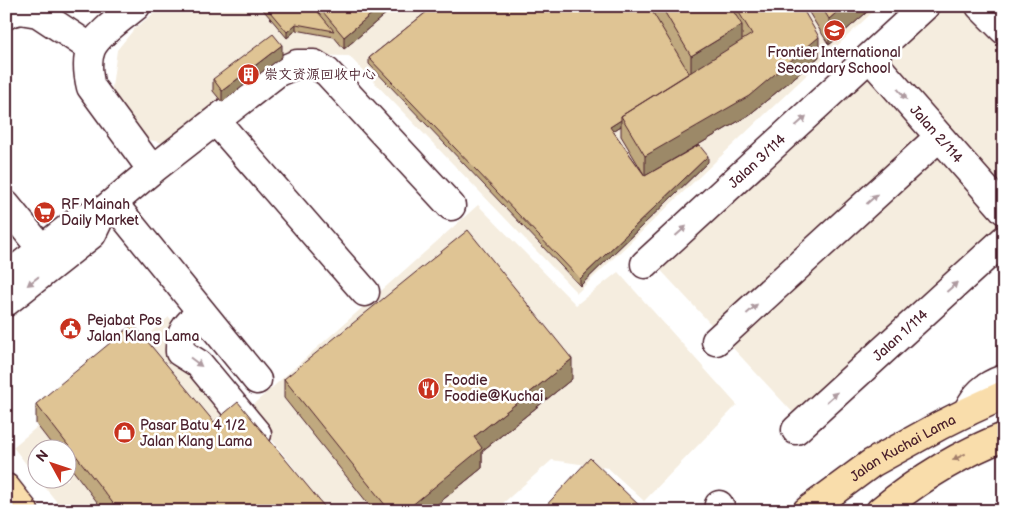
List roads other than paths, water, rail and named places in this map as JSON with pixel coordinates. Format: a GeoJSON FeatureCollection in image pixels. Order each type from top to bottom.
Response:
{"type":"FeatureCollection","features":[{"type":"Feature","properties":{"kind":"main road","name":"Jalan Kuchai Lama"},"geometry":{"type":"LineString","coordinates":[[807,511],[872,463],[967,412],[1004,395]]}},
{"type":"Feature","properties":{"kind":"main road"},"geometry":{"type":"LineString","coordinates":[[880,511],[896,497],[943,466],[1004,437]]}},
{"type":"Feature","properties":{"kind":"main road"},"geometry":{"type":"LineString","coordinates":[[6,488],[24,511]]}},
{"type":"Feature","properties":{"kind":"street"},"geometry":{"type":"LineString","coordinates":[[136,6],[103,33],[91,48],[88,72],[91,87],[152,170]]}},
{"type":"Feature","properties":{"kind":"street","name":"Jalan 3/114"},"geometry":{"type":"LineString","coordinates":[[645,264],[925,6]]}},
{"type":"Feature","properties":{"kind":"street"},"geometry":{"type":"LineString","coordinates":[[980,6],[1004,30]]}},
{"type":"Feature","properties":{"kind":"street"},"geometry":{"type":"LineString","coordinates":[[6,15],[20,10],[38,13],[91,48]]}},
{"type":"Feature","properties":{"kind":"street","name":"Jalan 2/114"},"geometry":{"type":"LineString","coordinates":[[870,58],[1004,210]]}},
{"type":"Feature","properties":{"kind":"street"},"geometry":{"type":"LineString","coordinates":[[6,277],[92,234],[108,207],[152,170],[278,72],[297,64],[314,64],[327,72],[451,206]]}},
{"type":"Feature","properties":{"kind":"street"},"geometry":{"type":"LineString","coordinates":[[216,121],[365,292]]}},
{"type":"Feature","properties":{"kind":"street"},"geometry":{"type":"LineString","coordinates":[[716,342],[940,137]]}},
{"type":"Feature","properties":{"kind":"street"},"geometry":{"type":"LineString","coordinates":[[6,206],[48,257]]}},
{"type":"Feature","properties":{"kind":"street"},"geometry":{"type":"LineString","coordinates":[[108,207],[202,312],[257,380]]}},
{"type":"Feature","properties":{"kind":"street","name":"Jalan 1/114"},"geometry":{"type":"LineString","coordinates":[[796,430],[1004,240]]}},
{"type":"Feature","properties":{"kind":"street"},"geometry":{"type":"LineString","coordinates":[[6,302],[48,257]]}},
{"type":"Feature","properties":{"kind":"street"},"geometry":{"type":"LineString","coordinates":[[202,312],[187,326],[182,334],[180,352],[200,364],[272,452]]}},
{"type":"Feature","properties":{"kind":"street"},"geometry":{"type":"LineString","coordinates":[[967,412],[974,398],[984,389],[1004,379]]}},
{"type":"Feature","properties":{"kind":"place","name":"Frontier International Secondary School"},"geometry":{"type":"Point","coordinates":[834,30]}},
{"type":"Feature","properties":{"kind":"place","name":"崇文资源回收中心"},"geometry":{"type":"Point","coordinates":[248,74]}},
{"type":"Feature","properties":{"kind":"place","name":"RF Mainah Daily Market"},"geometry":{"type":"Point","coordinates":[45,212]}},
{"type":"Feature","properties":{"kind":"place","name":"Pejabat Pos Jalan Klang Lama"},"geometry":{"type":"Point","coordinates":[71,328]}},
{"type":"Feature","properties":{"kind":"place","name":"Foodie Foodie@Kuchai"},"geometry":{"type":"Point","coordinates":[428,388]}},
{"type":"Feature","properties":{"kind":"place","name":"Pasar Batu 4 1/2 Jalan Klang Lama"},"geometry":{"type":"Point","coordinates":[124,433]}}]}
